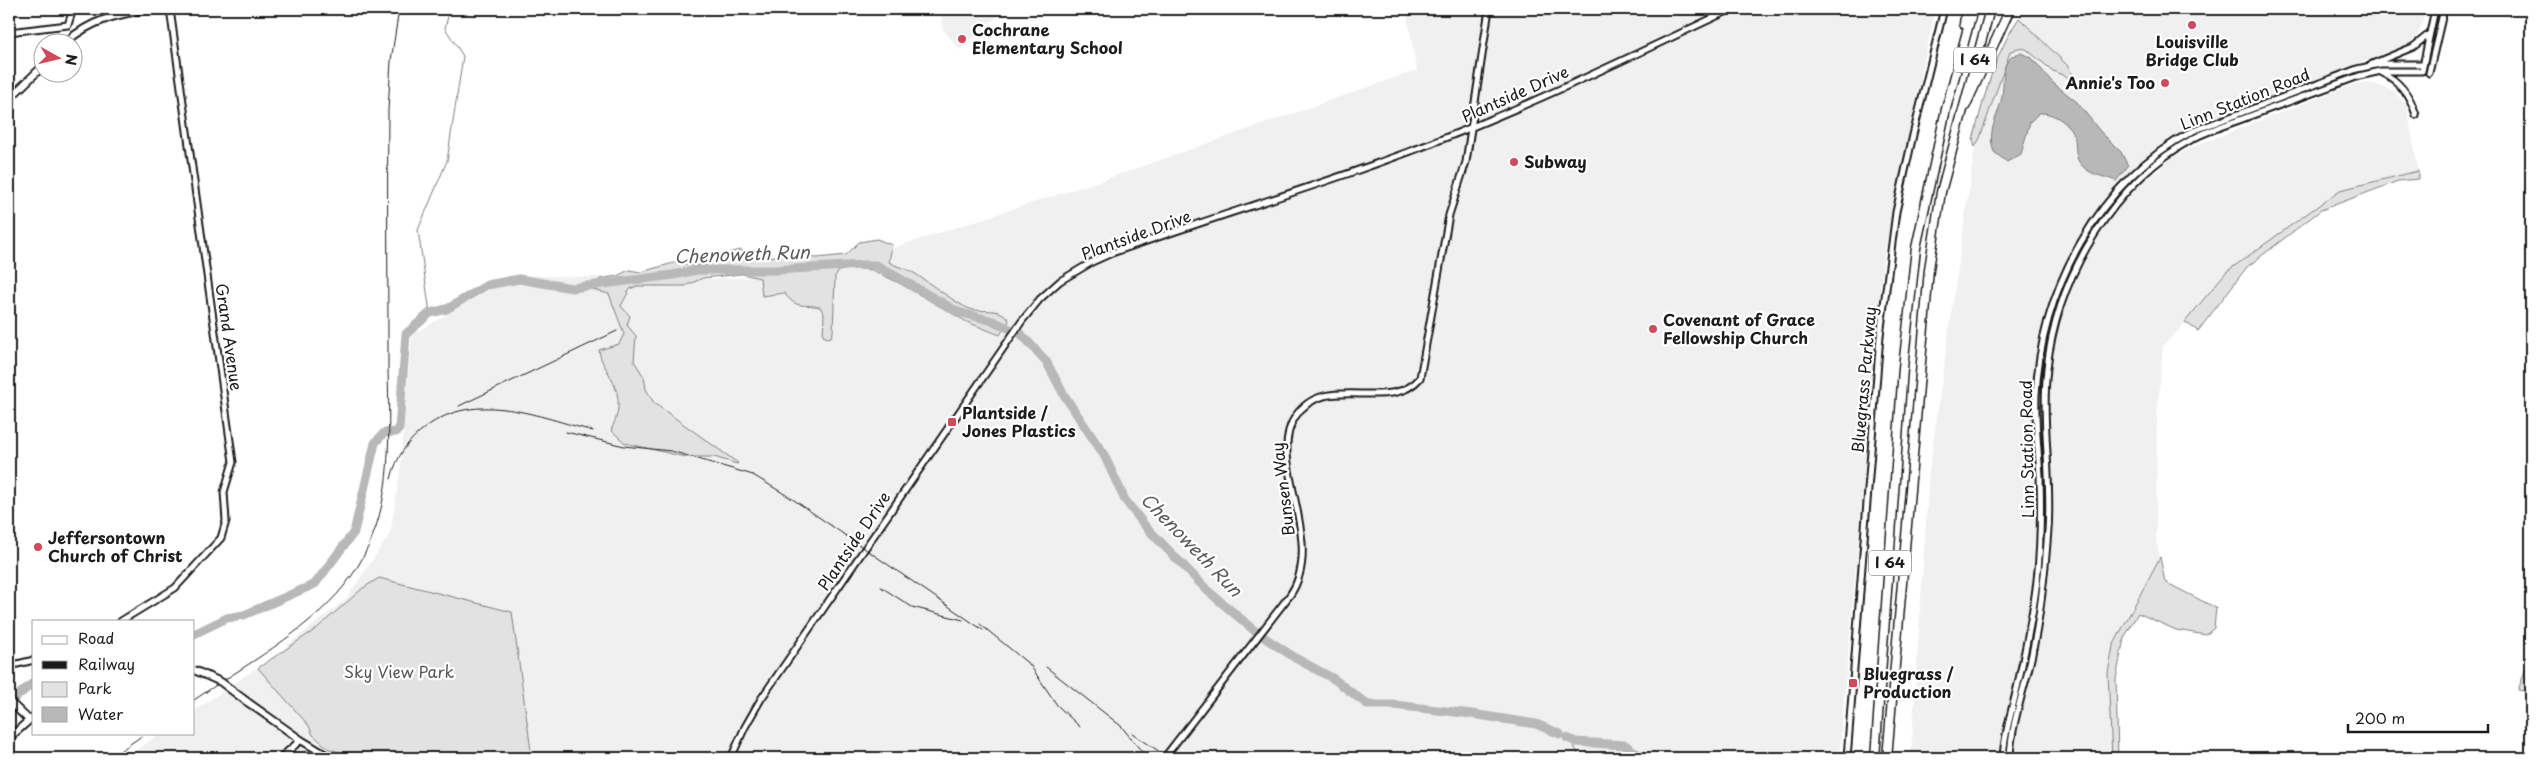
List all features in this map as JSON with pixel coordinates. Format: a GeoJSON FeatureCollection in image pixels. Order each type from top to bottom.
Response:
{"type":"FeatureCollection","features":[{"type":"Feature","properties":{"kind":"highway"},"geometry":{"type":"LineString","coordinates":[[1959,59],[1966,9]]}},
{"type":"Feature","properties":{"kind":"highway","name":"I 64"},"geometry":{"type":"LineString","coordinates":[[1875,758],[1909,311],[1916,248],[1930,180],[1972,9]]}},
{"type":"Feature","properties":{"kind":"highway","name":"I 64"},"geometry":{"type":"LineString","coordinates":[[1887,758],[1929,269],[1941,192],[1990,9]]}},
{"type":"Feature","properties":{"kind":"highway"},"geometry":{"type":"LineString","coordinates":[[1961,112],[1970,98],[2010,9]]}},
{"type":"Feature","properties":{"kind":"main road"},"geometry":{"type":"LineString","coordinates":[[81,32],[112,16],[152,9]]}},
{"type":"Feature","properties":{"kind":"main road"},"geometry":{"type":"LineString","coordinates":[[9,99],[32,77]]}},
{"type":"Feature","properties":{"kind":"main road"},"geometry":{"type":"LineString","coordinates":[[195,670],[221,682],[246,702],[331,758]]}},
{"type":"Feature","properties":{"kind":"main road"},"geometry":{"type":"LineString","coordinates":[[9,701],[31,718],[9,738]]}},
{"type":"Feature","properties":{"kind":"street"},"geometry":{"type":"LineString","coordinates":[[68,25],[73,9]]}},
{"type":"Feature","properties":{"kind":"street","name":"Grand Avenue"},"geometry":{"type":"LineString","coordinates":[[123,620],[175,588],[221,538],[226,525],[224,492],[233,462],[170,9]]}},
{"type":"Feature","properties":{"kind":"street","name":"Bunsen Way"},"geometry":{"type":"LineString","coordinates":[[1164,758],[1290,595],[1300,576],[1303,552],[1287,448],[1288,436],[1295,416],[1307,403],[1322,396],[1397,392],[1413,386],[1420,378],[1449,215],[1466,162],[1489,9]]}},
{"type":"Feature","properties":{"kind":"street","name":"Plantside Drive"},"geometry":{"type":"LineString","coordinates":[[731,758],[758,703],[1022,320],[1048,291],[1092,262],[1335,179],[1471,128],[1732,9]]}},
{"type":"Feature","properties":{"kind":"street","name":"Bluegrass Parkway"},"geometry":{"type":"LineString","coordinates":[[1847,758],[1886,276],[1907,159],[1944,9]]}},
{"type":"Feature","properties":{"kind":"street"},"geometry":{"type":"LineString","coordinates":[[2423,64],[2435,9]]}},
{"type":"Feature","properties":{"kind":"street"},"geometry":{"type":"LineString","coordinates":[[2429,73],[2444,9]]}},
{"type":"Feature","properties":{"kind":"street"},"geometry":{"type":"LineString","coordinates":[[9,32],[68,25]]}},
{"type":"Feature","properties":{"kind":"street"},"geometry":{"type":"LineString","coordinates":[[68,25],[73,32]]}},
{"type":"Feature","properties":{"kind":"street"},"geometry":{"type":"LineString","coordinates":[[2367,67],[2413,47],[2429,35]]}},
{"type":"Feature","properties":{"kind":"street","name":"Linn Station Road"},"geometry":{"type":"LineString","coordinates":[[2003,758],[2005,734],[2031,624],[2037,580],[2040,515],[2036,396],[2039,361],[2056,297],[2082,240],[2118,189],[2152,156],[2172,142],[2208,124],[2367,67],[2402,63],[2423,64],[2422,71],[2381,71],[2359,76],[2211,131],[2182,146],[2157,163],[2125,195],[2084,253],[2064,300],[2050,348],[2045,404],[2049,515],[2044,580],[2038,625],[2012,736],[2010,758]]}},
{"type":"Feature","properties":{"kind":"street"},"geometry":{"type":"LineString","coordinates":[[2381,71],[2392,78],[2405,91],[2416,115]]}},
{"type":"Feature","properties":{"kind":"street"},"geometry":{"type":"LineString","coordinates":[[9,666],[32,660]]}},
{"type":"Feature","properties":{"kind":"street"},"geometry":{"type":"LineString","coordinates":[[280,758],[301,740]]}},
{"type":"Feature","properties":{"kind":"shaded area","name":"Cochrane Elementary School"},"geometry":{"type":"Polygon","coordinates":[[[940,9],[1005,9],[960,50],[943,29],[940,9]]]}},
{"type":"Feature","properties":{"kind":"shaded area"},"geometry":{"type":"Polygon","coordinates":[[[1406,9],[1935,9],[1883,259],[1839,758],[125,758],[160,734],[195,734],[195,710],[277,654],[346,599],[390,534],[400,473],[412,335],[515,275],[689,280],[831,274],[902,245],[1112,177],[1417,70],[1406,9]]]}},
{"type":"Feature","properties":{"kind":"shaded area"},"geometry":{"type":"Polygon","coordinates":[[[2024,9],[2427,9],[2418,35],[2409,44],[2195,126],[2158,146],[2141,161],[2155,174],[2170,159],[2194,146],[2352,85],[2368,82],[2394,91],[2407,106],[2418,171],[2340,190],[2226,272],[2193,315],[2163,346],[2157,415],[2156,541],[2160,557],[2113,646],[2108,673],[2112,758],[1911,758],[1929,472],[1975,147],[1980,138],[2010,52],[2017,48],[2026,49],[2053,71],[2068,66],[2019,18],[2024,9]]]}},
{"type":"Feature","properties":{"kind":"green space"},"geometry":{"type":"Polygon","coordinates":[[[2019,18],[2068,66],[2076,81],[2053,71],[2026,49],[2017,48],[2010,52],[1980,138],[1975,147],[1973,140],[1996,62],[2019,18]]]}},
{"type":"Feature","properties":{"kind":"green space"},"geometry":{"type":"Polygon","coordinates":[[[2418,171],[2418,179],[2398,181],[2321,210],[2247,267],[2198,331],[2185,322],[2226,272],[2340,190],[2418,171]]]}},
{"type":"Feature","properties":{"kind":"green space"},"geometry":{"type":"Polygon","coordinates":[[[877,239],[892,245],[889,262],[892,264],[914,273],[965,307],[1002,313],[1006,316],[1009,321],[1000,335],[967,322],[872,270],[853,268],[839,271],[835,276],[833,332],[831,337],[828,338],[823,336],[824,314],[820,307],[796,304],[784,293],[762,296],[760,278],[742,274],[703,278],[685,286],[637,286],[630,289],[621,306],[630,316],[627,325],[636,336],[634,361],[644,377],[646,389],[654,403],[738,463],[714,457],[685,457],[625,443],[611,430],[617,415],[617,394],[601,359],[599,350],[619,344],[624,334],[609,294],[594,290],[600,279],[617,276],[629,270],[641,272],[677,262],[691,265],[706,265],[731,252],[741,250],[754,258],[788,255],[817,258],[846,255],[859,242],[877,239]]]}},
{"type":"Feature","properties":{"kind":"green space"},"geometry":{"type":"Polygon","coordinates":[[[2160,557],[2165,582],[2216,608],[2214,628],[2206,635],[2176,630],[2138,613],[2124,638],[2116,679],[2118,758],[2112,758],[2108,673],[2113,646],[2160,557]]]}},
{"type":"Feature","properties":{"kind":"green space","name":"Sky View Park"},"geometry":{"type":"Polygon","coordinates":[[[379,578],[512,612],[532,758],[360,758],[329,749],[313,735],[309,726],[258,668],[316,629],[363,588],[379,578]]]}},
{"type":"Feature","properties":{"kind":"green space"},"geometry":{"type":"Polygon","coordinates":[[[2531,655],[2531,692],[2518,690],[2531,655]]]}},
{"type":"Feature","properties":{"kind":"water"},"geometry":{"type":"Polygon","coordinates":[[[2021,53],[2032,58],[2052,82],[2077,102],[2099,130],[2121,152],[2128,166],[2116,181],[2091,173],[2083,167],[2076,154],[2075,139],[2070,128],[2056,117],[2045,113],[2039,113],[2030,122],[2021,154],[2007,162],[1994,152],[1991,137],[2002,96],[2006,64],[2010,58],[2021,53]]]}},
{"type":"Feature","properties":{"kind":"waterway"},"geometry":{"type":"LineString","coordinates":[[430,313],[418,230],[447,161],[463,56],[445,28],[450,9]]}},
{"type":"Feature","properties":{"kind":"waterway","name":"Chenoweth Run"},"geometry":{"type":"LineString","coordinates":[[195,634],[227,618],[244,615],[315,584],[354,532],[375,443],[384,433],[396,432],[399,429],[406,334],[430,313],[447,309],[487,285],[519,279],[572,288],[673,275],[697,270],[775,270],[863,265],[876,265],[958,312],[993,321],[1021,334],[1046,361],[1064,395],[1104,455],[1125,500],[1146,527],[1208,591],[1255,631]]}},
{"type":"Feature","properties":{"kind":"waterway","name":"Chenoweth Run"},"geometry":{"type":"LineString","coordinates":[[1265,638],[1297,659],[1334,679],[1368,705],[1394,705],[1472,714],[1536,724],[1560,734]]}},
{"type":"Feature","properties":{"kind":"waterway","name":"Chenoweth Run"},"geometry":{"type":"LineString","coordinates":[[9,703],[32,684]]}},
{"type":"Feature","properties":{"kind":"waterway","name":"Chenoweth Run"},"geometry":{"type":"LineString","coordinates":[[1567,738],[1576,742],[1625,745],[1643,758]]}},
{"type":"Feature","properties":{"kind":"waterway"},"geometry":{"type":"LineString","coordinates":[[1571,740],[1580,758]]}},
{"type":"Feature","properties":{"kind":"railway"},"geometry":{"type":"LineString","coordinates":[[195,699],[274,648],[329,602],[357,568],[376,526],[385,486],[388,449],[388,110],[391,61],[399,9]]}},
{"type":"Feature","properties":{"kind":"railway"},"geometry":{"type":"LineString","coordinates":[[459,406],[617,331]]}},
{"type":"Feature","properties":{"kind":"railway"},"geometry":{"type":"LineString","coordinates":[[391,479],[396,463],[408,443],[426,427],[446,416],[466,410],[487,408],[508,410],[593,431]]}},
{"type":"Feature","properties":{"kind":"railway"},"geometry":{"type":"LineString","coordinates":[[566,432],[624,446],[671,451],[753,475],[791,498],[983,630]]}},
{"type":"Feature","properties":{"kind":"railway"},"geometry":{"type":"LineString","coordinates":[[881,587],[912,607],[963,620]]}},
{"type":"Feature","properties":{"kind":"railway"},"geometry":{"type":"LineString","coordinates":[[980,624],[1030,665],[1057,705],[1080,727]]}},
{"type":"Feature","properties":{"kind":"railway"},"geometry":{"type":"LineString","coordinates":[[1046,667],[1121,726],[1147,758]]}},
{"type":"Feature","properties":{"kind":"railway"},"geometry":{"type":"LineString","coordinates":[[1132,733],[1169,758]]}},
{"type":"Feature","properties":{"kind":"railway"},"geometry":{"type":"LineString","coordinates":[[110,758],[145,734]]}},
{"type":"Feature","properties":{"kind":"place","name":"Louisville Bridge Club"},"geometry":{"type":"Point","coordinates":[2192,25]}},
{"type":"Feature","properties":{"kind":"place","name":"Cochrane Elementary School"},"geometry":{"type":"Point","coordinates":[962,39]}},
{"type":"Feature","properties":{"kind":"place","name":"Annie's Too"},"geometry":{"type":"Point","coordinates":[2165,83]}},
{"type":"Feature","properties":{"kind":"place","name":"Subway"},"geometry":{"type":"Point","coordinates":[1514,162]}},
{"type":"Feature","properties":{"kind":"place","name":"Covenant of Grace Fellowship Church"},"geometry":{"type":"Point","coordinates":[1653,329]}},
{"type":"Feature","properties":{"kind":"place","name":"Plantside / Jones Plastics"},"geometry":{"type":"Point","coordinates":[952,422]}},
{"type":"Feature","properties":{"kind":"place","name":"Jeffersontown Church of Christ"},"geometry":{"type":"Point","coordinates":[38,547]}},
{"type":"Feature","properties":{"kind":"place","name":"Bluegrass / Production"},"geometry":{"type":"Point","coordinates":[1853,683]}}]}
